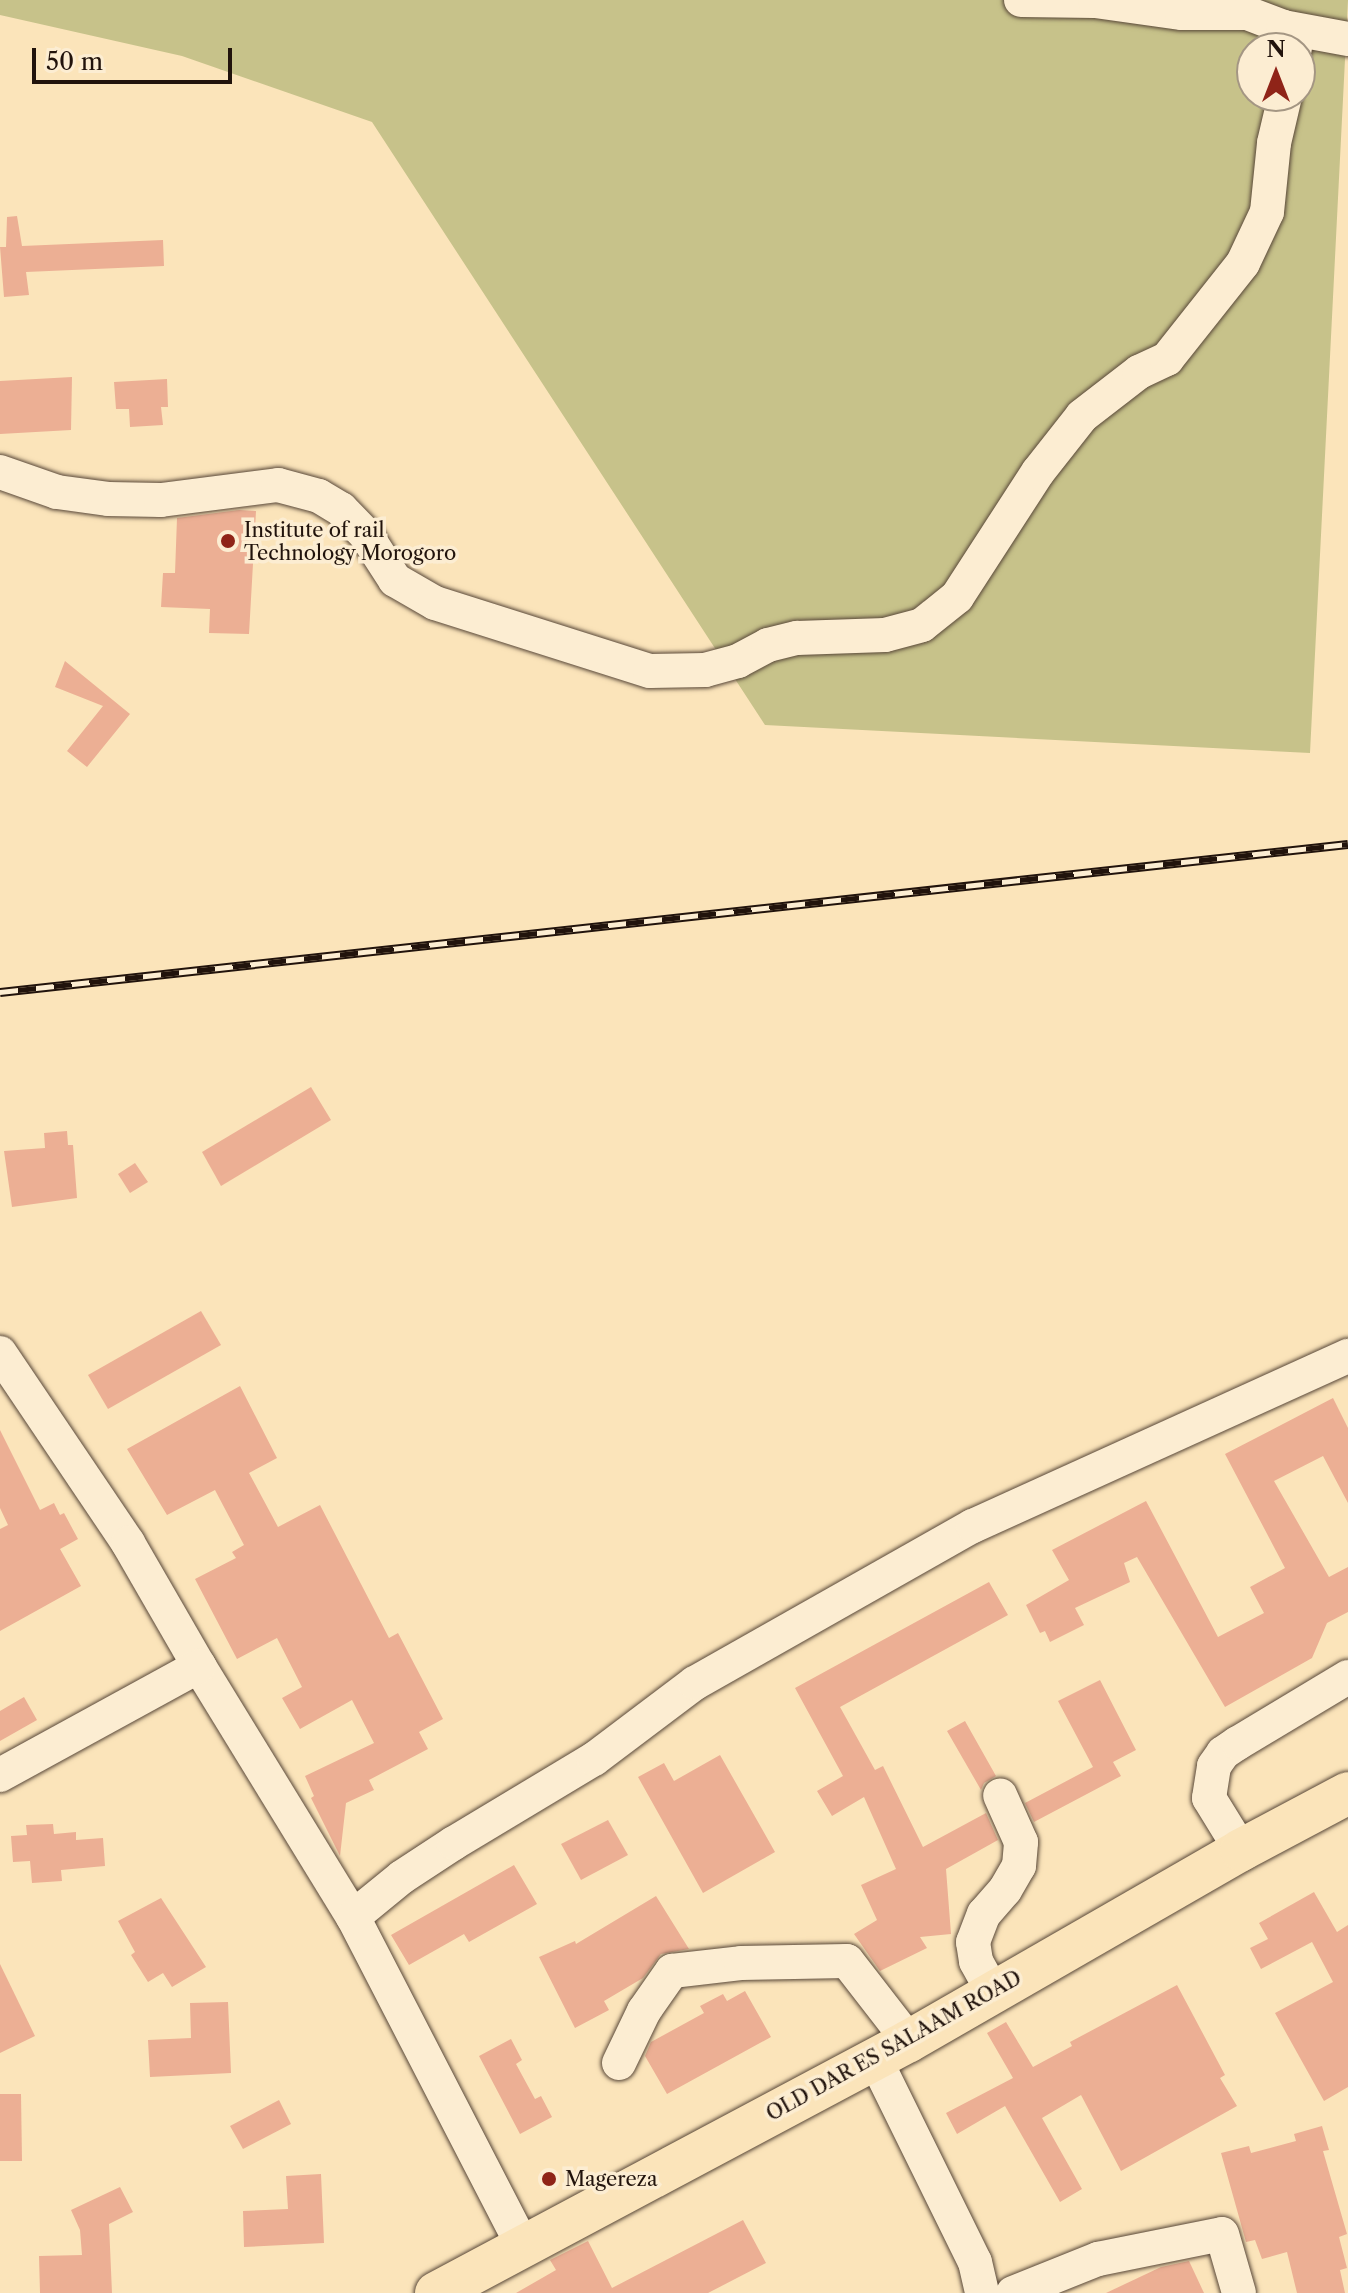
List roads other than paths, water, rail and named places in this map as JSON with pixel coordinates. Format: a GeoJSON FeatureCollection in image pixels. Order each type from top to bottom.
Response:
{"type":"FeatureCollection","features":[{"type":"Feature","properties":{"kind":"main road","name":"OLD DAR ES SALAAM ROAD"},"geometry":{"type":"LineString","coordinates":[[436,2293],[892,2050],[1241,1850],[1348,1793]]}},
{"type":"Feature","properties":{"kind":"street"},"geometry":{"type":"LineString","coordinates":[[1021,0],[1095,1],[1182,13],[1247,13],[1279,32]]}},
{"type":"Feature","properties":{"kind":"street"},"geometry":{"type":"LineString","coordinates":[[1316,38],[1348,39]]}},
{"type":"Feature","properties":{"kind":"street"},"geometry":{"type":"LineString","coordinates":[[0,472],[57,492],[108,499],[161,500],[278,485],[319,496],[341,509],[366,535],[395,580],[435,603],[650,671],[705,670],[738,661],[768,645],[797,638],[885,635],[922,625],[957,597],[1038,472],[1082,416],[1139,372],[1167,359],[1243,263],[1267,212],[1274,143],[1281,112]]}},
{"type":"Feature","properties":{"kind":"street"},"geometry":{"type":"LineString","coordinates":[[0,1353],[128,1543],[199,1666],[353,1917],[523,2246]]}},
{"type":"Feature","properties":{"kind":"street"},"geometry":{"type":"LineString","coordinates":[[353,1917],[402,1877],[594,1759],[695,1683],[973,1526],[1348,1356]]}},
{"type":"Feature","properties":{"kind":"street"},"geometry":{"type":"LineString","coordinates":[[0,1775],[199,1666]]}},
{"type":"Feature","properties":{"kind":"street"},"geometry":{"type":"LineString","coordinates":[[1241,1850],[1212,1809],[1208,1789],[1214,1766],[1223,1753],[1238,1743],[1348,1677]]}},
{"type":"Feature","properties":{"kind":"street"},"geometry":{"type":"LineString","coordinates":[[993,1992],[976,1961],[973,1942],[984,1914],[1005,1890],[1019,1866],[1021,1842],[1000,1795]]}},
{"type":"Feature","properties":{"kind":"street"},"geometry":{"type":"LineString","coordinates":[[619,2063],[644,2011],[672,1971],[741,1963],[847,1961],[892,2050],[975,2262],[982,2293]]}},
{"type":"Feature","properties":{"kind":"street"},"geometry":{"type":"LineString","coordinates":[[1013,2293],[1098,2259],[1222,2234],[1239,2293]]}},
{"type":"Feature","properties":{"kind":"railway"},"geometry":{"type":"LineString","coordinates":[[0,992],[1348,844]]}},
{"type":"Feature","properties":{"kind":"place","name":"Institute of rail Technology Morogoro"},"geometry":{"type":"Point","coordinates":[228,541]}},
{"type":"Feature","properties":{"kind":"place","name":"Magereza"},"geometry":{"type":"Point","coordinates":[549,2179]}}]}
